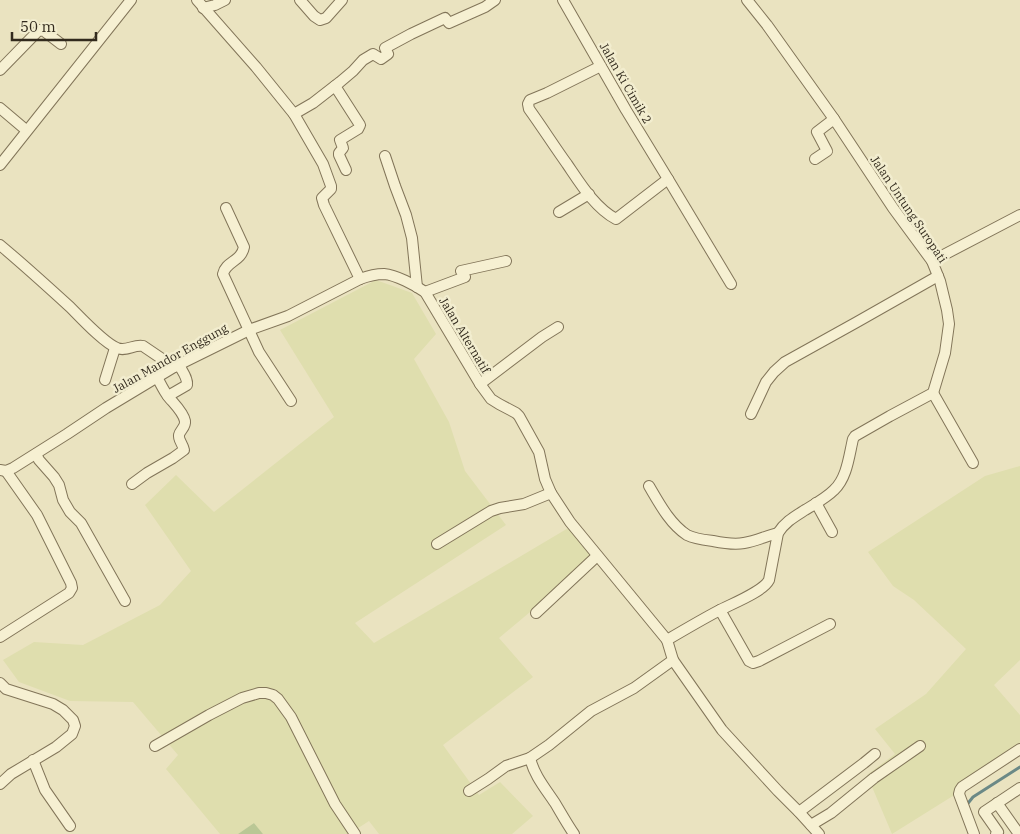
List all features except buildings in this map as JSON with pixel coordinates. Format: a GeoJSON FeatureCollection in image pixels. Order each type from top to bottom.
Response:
{"type":"FeatureCollection","features":[{"type":"Feature","properties":{"kind":"street"},"geometry":{"type":"LineString","coordinates":[[0,165],[131,0]]}},
{"type":"Feature","properties":{"kind":"street"},"geometry":{"type":"LineString","coordinates":[[200,4],[215,5],[225,0]]}},
{"type":"Feature","properties":{"kind":"street"},"geometry":{"type":"LineString","coordinates":[[300,0],[320,20],[326,18],[342,0]]}},
{"type":"Feature","properties":{"kind":"street"},"geometry":{"type":"LineString","coordinates":[[294,114],[336,86],[354,71],[363,60],[373,54],[381,59],[388,54],[385,48],[410,34],[445,18],[449,24],[482,4],[495,0]]}},
{"type":"Feature","properties":{"kind":"street","name":"Jalan Ki Cimik 2"},"geometry":{"type":"LineString","coordinates":[[563,0],[731,284]]}},
{"type":"Feature","properties":{"kind":"street","name":"Jalan Untung Suropati"},"geometry":{"type":"LineString","coordinates":[[747,0],[767,25],[893,208],[932,261],[938,276],[949,324],[946,353],[933,393]]}},
{"type":"Feature","properties":{"kind":"street"},"geometry":{"type":"LineString","coordinates":[[200,4],[256,67],[294,114],[323,164],[331,186],[322,198],[324,205],[360,278],[383,274],[391,275],[421,289],[465,277],[461,271],[506,261]]}},
{"type":"Feature","properties":{"kind":"street"},"geometry":{"type":"LineString","coordinates":[[0,70],[39,30],[44,31],[61,44]]}},
{"type":"Feature","properties":{"kind":"street"},"geometry":{"type":"LineString","coordinates":[[601,66],[530,100],[528,104],[530,109],[589,194],[604,211],[616,219],[668,179]]}},
{"type":"Feature","properties":{"kind":"street"},"geometry":{"type":"LineString","coordinates":[[336,86],[360,125],[358,129],[340,140],[343,148],[339,155],[346,170]]}},
{"type":"Feature","properties":{"kind":"street"},"geometry":{"type":"LineString","coordinates":[[0,108],[26,130]]}},
{"type":"Feature","properties":{"kind":"street"},"geometry":{"type":"LineString","coordinates":[[815,159],[827,151],[817,132],[834,120]]}},
{"type":"Feature","properties":{"kind":"street"},"geometry":{"type":"LineString","coordinates":[[385,156],[394,186],[406,215],[421,289]]}},
{"type":"Feature","properties":{"kind":"street"},"geometry":{"type":"LineString","coordinates":[[559,212],[589,194]]}},
{"type":"Feature","properties":{"kind":"street"},"geometry":{"type":"LineString","coordinates":[[226,208],[244,247],[244,251],[238,258],[226,266],[223,274],[259,352],[291,401]]}},
{"type":"Feature","properties":{"kind":"street"},"geometry":{"type":"LineString","coordinates":[[932,261],[1020,215]]}},
{"type":"Feature","properties":{"kind":"street"},"geometry":{"type":"LineString","coordinates":[[0,245],[115,348],[127,349],[138,345],[143,346],[176,366],[187,382],[186,385],[168,396]]}},
{"type":"Feature","properties":{"kind":"street"},"geometry":{"type":"LineString","coordinates":[[751,414],[766,382],[785,362],[938,276]]}},
{"type":"Feature","properties":{"kind":"street","name":"Jalan Mandor Enggung"},"geometry":{"type":"LineString","coordinates":[[3,470],[13,468],[106,408],[176,366],[249,330],[288,316],[360,278]]}},
{"type":"Feature","properties":{"kind":"street","name":"Jalan Alternatif"},"geometry":{"type":"LineString","coordinates":[[421,289],[491,399],[516,413],[523,421],[539,452],[545,479],[551,493],[570,522],[667,640]]}},
{"type":"Feature","properties":{"kind":"street"},"geometry":{"type":"LineString","coordinates":[[480,384],[558,327]]}},
{"type":"Feature","properties":{"kind":"street"},"geometry":{"type":"LineString","coordinates":[[105,380],[115,348]]}},
{"type":"Feature","properties":{"kind":"street"},"geometry":{"type":"LineString","coordinates":[[132,484],[184,450],[179,434],[185,424],[185,420],[157,377]]}},
{"type":"Feature","properties":{"kind":"street"},"geometry":{"type":"LineString","coordinates":[[818,834],[722,730],[674,660],[667,640],[767,584],[778,533],[787,522],[834,490],[847,469],[855,436],[933,393],[973,463]]}},
{"type":"Feature","properties":{"kind":"street"},"geometry":{"type":"LineString","coordinates":[[36,454],[59,485],[63,500],[70,512],[81,523],[125,601]]}},
{"type":"Feature","properties":{"kind":"street"},"geometry":{"type":"LineString","coordinates":[[0,637],[69,593],[72,588],[37,515],[3,470]]}},
{"type":"Feature","properties":{"kind":"street"},"geometry":{"type":"LineString","coordinates":[[650,486],[662,508],[679,529],[698,539],[733,544],[744,543],[778,533]]}},
{"type":"Feature","properties":{"kind":"street"},"geometry":{"type":"LineString","coordinates":[[437,544],[491,511],[524,504],[551,493]]}},
{"type":"Feature","properties":{"kind":"street"},"geometry":{"type":"LineString","coordinates":[[816,504],[832,532]]}},
{"type":"Feature","properties":{"kind":"street"},"geometry":{"type":"LineString","coordinates":[[536,613],[598,556]]}},
{"type":"Feature","properties":{"kind":"street"},"geometry":{"type":"LineString","coordinates":[[720,610],[749,661],[753,663],[830,624]]}},
{"type":"Feature","properties":{"kind":"street"},"geometry":{"type":"LineString","coordinates":[[469,791],[506,766],[530,758],[591,711],[634,688],[674,660]]}},
{"type":"Feature","properties":{"kind":"street"},"geometry":{"type":"LineString","coordinates":[[0,683],[6,689],[53,704],[64,710],[73,720],[75,726],[72,734],[56,747],[11,774],[0,784]]}},
{"type":"Feature","properties":{"kind":"street"},"geometry":{"type":"LineString","coordinates":[[154,746],[209,714],[242,698],[259,693],[273,695],[291,718],[335,804],[355,834]]}},
{"type":"Feature","properties":{"kind":"street"},"geometry":{"type":"LineString","coordinates":[[811,825],[920,746]]}},
{"type":"Feature","properties":{"kind":"street"},"geometry":{"type":"LineString","coordinates":[[974,834],[959,794],[960,790],[1020,749]]}},
{"type":"Feature","properties":{"kind":"street"},"geometry":{"type":"LineString","coordinates":[[799,812],[874,754]]}},
{"type":"Feature","properties":{"kind":"street"},"geometry":{"type":"LineString","coordinates":[[530,758],[539,781],[574,834]]}},
{"type":"Feature","properties":{"kind":"street"},"geometry":{"type":"LineString","coordinates":[[33,760],[45,790],[70,826]]}},
{"type":"Feature","properties":{"kind":"street"},"geometry":{"type":"LineString","coordinates":[[996,834],[998,832],[980,815],[1020,788]]}},
{"type":"Feature","properties":{"kind":"street"},"geometry":{"type":"LineString","coordinates":[[997,803],[1018,834]]}},
{"type":"Feature","properties":{"kind":"green space"},"geometry":{"type":"Polygon","coordinates":[[[376,280],[412,293],[436,334],[414,359],[449,422],[465,471],[506,525],[355,623],[374,643],[575,524],[598,555],[499,638],[533,677],[443,745],[479,795],[500,782],[533,816],[512,834],[379,834],[369,821],[349,834],[263,834],[254,823],[238,834],[220,834],[166,769],[178,755],[133,702],[70,701],[19,682],[3,660],[34,642],[83,645],[160,605],[191,571],[145,505],[176,475],[214,512],[334,417],[280,330],[376,280]]]}},
{"type":"Feature","properties":{"kind":"green space"},"geometry":{"type":"Polygon","coordinates":[[[1020,466],[1020,660],[994,685],[1020,715],[1020,754],[892,834],[867,775],[895,754],[875,729],[926,694],[966,649],[914,600],[893,586],[868,552],[985,476],[1020,466]]]}},
{"type":"Feature","properties":{"kind":"green space"},"geometry":{"type":"Polygon","coordinates":[[[254,823],[263,834],[238,834],[254,823]]]}},
{"type":"Feature","properties":{"kind":"waterway"},"geometry":{"type":"LineString","coordinates":[[965,807],[973,797],[1020,767]]}}]}
